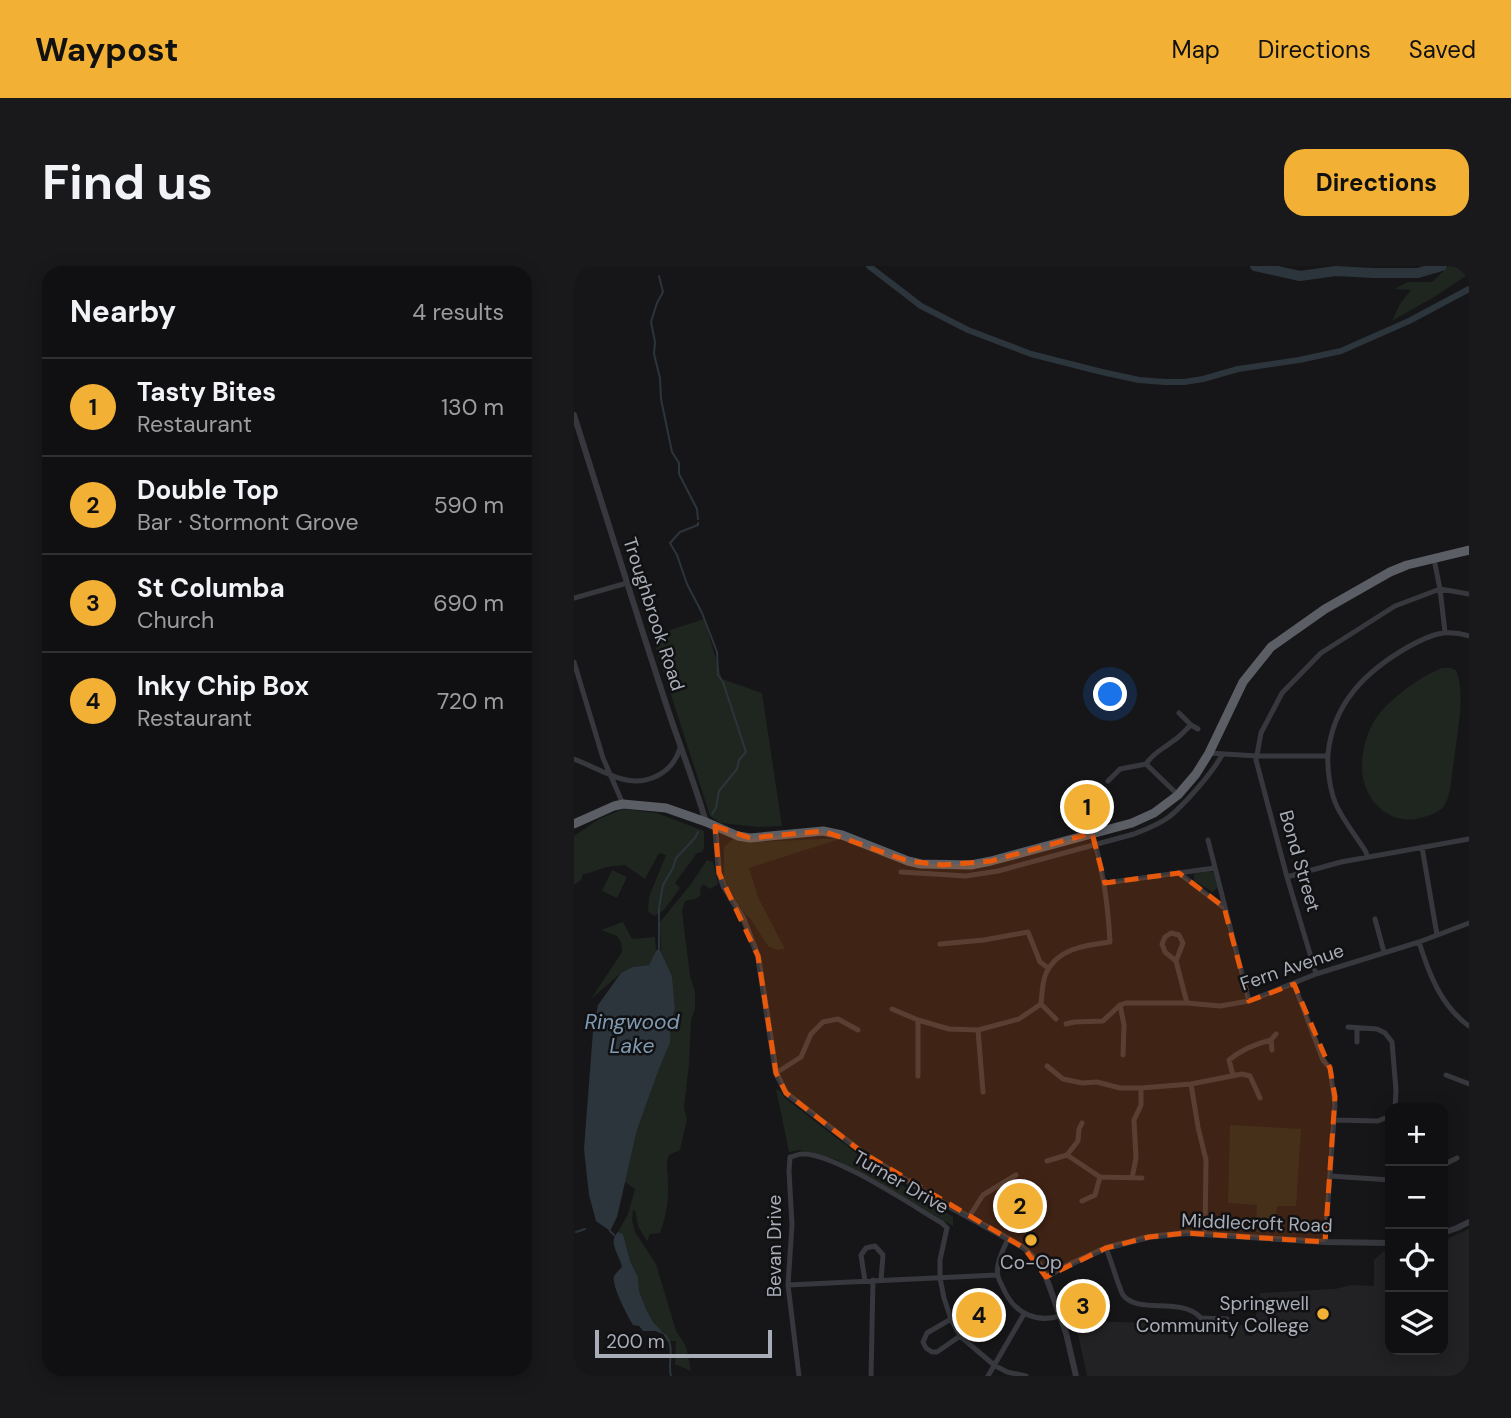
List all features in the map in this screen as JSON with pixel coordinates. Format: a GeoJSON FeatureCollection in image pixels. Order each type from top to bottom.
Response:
{"type":"FeatureCollection","features":[{"type":"Feature","properties":{"kind":"highway"},"geometry":{"type":"LineString","coordinates":[[574,824],[623,804],[666,808],[738,836],[750,838],[822,831],[842,835],[908,861],[943,865],[991,861],[1132,822],[1154,813],[1178,796],[1209,753],[1243,682],[1271,647],[1325,609],[1378,578],[1407,565],[1469,550]]}},
{"type":"Feature","properties":{"kind":"street","name":"Troughbrook Road"},"geometry":{"type":"LineString","coordinates":[[574,415],[680,748],[711,824],[719,873],[724,887],[743,918],[758,956],[776,1073]]}},
{"type":"Feature","properties":{"kind":"street"},"geometry":{"type":"LineString","coordinates":[[1434,559],[1445,632]]}},
{"type":"Feature","properties":{"kind":"street"},"geometry":{"type":"LineString","coordinates":[[574,598],[627,583]]}},
{"type":"Feature","properties":{"kind":"street"},"geometry":{"type":"LineString","coordinates":[[1257,756],[1261,733],[1282,693],[1321,653],[1395,607],[1440,589],[1469,594]]}},
{"type":"Feature","properties":{"kind":"street"},"geometry":{"type":"LineString","coordinates":[[1367,857],[1335,803],[1330,782],[1328,756],[1332,733],[1341,709],[1365,676],[1390,657],[1423,639],[1445,632],[1469,636]]}},
{"type":"Feature","properties":{"kind":"street"},"geometry":{"type":"LineString","coordinates":[[574,662],[609,774],[623,804]]}},
{"type":"Feature","properties":{"kind":"street"},"geometry":{"type":"LineString","coordinates":[[1179,713],[1198,729]]}},
{"type":"Feature","properties":{"kind":"street"},"geometry":{"type":"LineString","coordinates":[[1118,784],[1110,779],[1120,769],[1146,764],[1191,725]]}},
{"type":"Feature","properties":{"kind":"street"},"geometry":{"type":"LineString","coordinates":[[574,759],[631,781],[655,777],[664,772],[673,764],[680,748]]}},
{"type":"Feature","properties":{"kind":"street"},"geometry":{"type":"LineString","coordinates":[[1209,753],[1328,756]]}},
{"type":"Feature","properties":{"kind":"street"},"geometry":{"type":"LineString","coordinates":[[901,872],[966,876],[998,871],[1096,845],[1154,826],[1171,816],[1216,766],[1222,755]]}},
{"type":"Feature","properties":{"kind":"street","name":"Bond Street"},"geometry":{"type":"LineString","coordinates":[[1257,756],[1287,877],[1317,974]]}},
{"type":"Feature","properties":{"kind":"street"},"geometry":{"type":"LineString","coordinates":[[1146,764],[1178,796]]}},
{"type":"Feature","properties":{"kind":"street"},"geometry":{"type":"LineString","coordinates":[[1056,1019],[1041,1004],[1043,979],[1048,968],[1059,956],[1080,946],[1110,942],[1105,883],[1092,833]]}},
{"type":"Feature","properties":{"kind":"street"},"geometry":{"type":"LineString","coordinates":[[1287,877],[1342,862],[1469,839]]}},
{"type":"Feature","properties":{"kind":"street"},"geometry":{"type":"LineString","coordinates":[[1208,840],[1249,1001]]}},
{"type":"Feature","properties":{"kind":"street"},"geometry":{"type":"LineString","coordinates":[[1422,847],[1437,935]]}},
{"type":"Feature","properties":{"kind":"street"},"geometry":{"type":"LineString","coordinates":[[1105,883],[1215,868]]}},
{"type":"Feature","properties":{"kind":"street"},"geometry":{"type":"LineString","coordinates":[[1179,873],[1224,907]]}},
{"type":"Feature","properties":{"kind":"street"},"geometry":{"type":"LineString","coordinates":[[1375,919],[1384,952]]}},
{"type":"Feature","properties":{"kind":"street","name":"Fern Avenue"},"geometry":{"type":"LineString","coordinates":[[1120,1006],[1126,1003],[1187,1003],[1220,1006],[1249,1001],[1317,974],[1419,942],[1469,923]]}},
{"type":"Feature","properties":{"kind":"street"},"geometry":{"type":"LineString","coordinates":[[940,944],[984,940],[1036,928]]}},
{"type":"Feature","properties":{"kind":"street"},"geometry":{"type":"LineString","coordinates":[[1028,932],[1040,962],[1048,968]]}},
{"type":"Feature","properties":{"kind":"street"},"geometry":{"type":"LineString","coordinates":[[1176,961],[1183,943],[1179,935],[1171,933],[1165,937],[1162,944],[1165,951],[1176,961],[1187,1003]]}},
{"type":"Feature","properties":{"kind":"street"},"geometry":{"type":"LineString","coordinates":[[1419,942],[1430,976],[1457,1018],[1469,1025]]}},
{"type":"Feature","properties":{"kind":"street"},"geometry":{"type":"LineString","coordinates":[[1294,984],[1323,1060],[1330,1069],[1335,1097],[1325,1242]]}},
{"type":"Feature","properties":{"kind":"street"},"geometry":{"type":"LineString","coordinates":[[892,1009],[949,1029],[978,1030],[1019,1019],[1041,1004]]}},
{"type":"Feature","properties":{"kind":"street"},"geometry":{"type":"LineString","coordinates":[[1066,1024],[1103,1021],[1120,1006],[1124,1025],[1123,1055]]}},
{"type":"Feature","properties":{"kind":"street"},"geometry":{"type":"LineString","coordinates":[[858,1030],[838,1018],[823,1022],[811,1034],[801,1057],[776,1073],[786,1093],[863,1153],[1024,1248],[1039,1263],[1046,1277],[1066,1333],[1076,1376]]}},
{"type":"Feature","properties":{"kind":"street"},"geometry":{"type":"LineString","coordinates":[[918,1020],[918,1076]]}},
{"type":"Feature","properties":{"kind":"street"},"geometry":{"type":"LineString","coordinates":[[1348,1027],[1377,1029],[1385,1033],[1392,1042],[1395,1103]]}},
{"type":"Feature","properties":{"kind":"street"},"geometry":{"type":"LineString","coordinates":[[1357,1028],[1357,1042]]}},
{"type":"Feature","properties":{"kind":"street"},"geometry":{"type":"LineString","coordinates":[[978,1030],[983,1092]]}},
{"type":"Feature","properties":{"kind":"street"},"geometry":{"type":"LineString","coordinates":[[1233,1075],[1229,1060],[1247,1047],[1271,1040],[1276,1034]]}},
{"type":"Feature","properties":{"kind":"street"},"geometry":{"type":"LineString","coordinates":[[1271,1040],[1272,1049]]}},
{"type":"Feature","properties":{"kind":"street"},"geometry":{"type":"LineString","coordinates":[[1046,1066],[1063,1079],[1082,1083],[1097,1082],[1120,1088],[1192,1084],[1242,1074],[1250,1076],[1260,1098]]}},
{"type":"Feature","properties":{"kind":"street"},"geometry":{"type":"LineString","coordinates":[[1446,1074],[1469,1084]]}},
{"type":"Feature","properties":{"kind":"street"},"geometry":{"type":"LineString","coordinates":[[1192,1084],[1206,1160],[1205,1235]]}},
{"type":"Feature","properties":{"kind":"street"},"geometry":{"type":"LineString","coordinates":[[1132,1178],[1136,1158],[1134,1121],[1140,1105],[1141,1088]]}},
{"type":"Feature","properties":{"kind":"street"},"geometry":{"type":"LineString","coordinates":[[1334,1120],[1378,1121],[1385,1118]]}},
{"type":"Feature","properties":{"kind":"street"},"geometry":{"type":"LineString","coordinates":[[1047,1161],[1067,1155],[1078,1140],[1082,1123]]}},
{"type":"Feature","properties":{"kind":"street","name":"Turner Drive"},"geometry":{"type":"LineString","coordinates":[[790,1157],[800,1154],[815,1156],[843,1166],[942,1223],[947,1228],[940,1260],[940,1278]]}},
{"type":"Feature","properties":{"kind":"street"},"geometry":{"type":"LineString","coordinates":[[1067,1155],[1100,1177],[1142,1178]]}},
{"type":"Feature","properties":{"kind":"street","name":"Bevan Drive"},"geometry":{"type":"LineString","coordinates":[[790,1157],[792,1225],[788,1285],[799,1376]]}},
{"type":"Feature","properties":{"kind":"street"},"geometry":{"type":"LineString","coordinates":[[1448,1162],[1457,1158]]}},
{"type":"Feature","properties":{"kind":"street"},"geometry":{"type":"LineString","coordinates":[[969,1217],[983,1195],[1016,1175]]}},
{"type":"Feature","properties":{"kind":"street"},"geometry":{"type":"LineString","coordinates":[[1330,1176],[1385,1180]]}},
{"type":"Feature","properties":{"kind":"street"},"geometry":{"type":"LineString","coordinates":[[1082,1201],[1095,1195],[1100,1177]]}},
{"type":"Feature","properties":{"kind":"street"},"geometry":{"type":"LineString","coordinates":[[1448,1231],[1469,1222]]}},
{"type":"Feature","properties":{"kind":"street","name":"Middlecroft Road"},"geometry":{"type":"LineString","coordinates":[[1046,1277],[1107,1248],[1149,1237],[1186,1233],[1385,1243]]}},
{"type":"Feature","properties":{"kind":"street"},"geometry":{"type":"LineString","coordinates":[[1008,1239],[997,1275],[1008,1298],[1024,1314],[1051,1319],[1060,1316]]}},
{"type":"Feature","properties":{"kind":"street"},"geometry":{"type":"LineString","coordinates":[[864,1281],[861,1255],[866,1248],[875,1246],[883,1255],[881,1280]]}},
{"type":"Feature","properties":{"kind":"street"},"geometry":{"type":"LineString","coordinates":[[1107,1248],[1124,1295],[1135,1304],[1171,1305],[1197,1313],[1201,1318],[1227,1319]]}},
{"type":"Feature","properties":{"kind":"street"},"geometry":{"type":"LineString","coordinates":[[788,1285],[997,1275]]}},
{"type":"Feature","properties":{"kind":"street"},"geometry":{"type":"LineString","coordinates":[[940,1278],[951,1319],[960,1336],[994,1365],[1006,1372],[1026,1376]]}},
{"type":"Feature","properties":{"kind":"street"},"geometry":{"type":"LineString","coordinates":[[871,1376],[873,1280]]}},
{"type":"Feature","properties":{"kind":"street"},"geometry":{"type":"LineString","coordinates":[[988,1376],[1024,1314]]}},
{"type":"Feature","properties":{"kind":"street"},"geometry":{"type":"LineString","coordinates":[[951,1319],[927,1333],[923,1342],[926,1348],[937,1352],[960,1336]]}},
{"type":"Feature","properties":{"kind":"highlighted area"},"geometry":{"type":"Polygon","coordinates":[[[715,826],[750,838],[823,831],[908,861],[943,865],[991,861],[1092,833],[1105,883],[1179,873],[1224,907],[1249,1001],[1294,984],[1330,1068],[1335,1097],[1325,1242],[1186,1233],[1149,1237],[1106,1248],[1046,1277],[1024,1248],[863,1153],[786,1093],[776,1073],[758,956],[719,873],[715,826]]]}},
{"type":"Feature","properties":{"kind":"shaded area"},"geometry":{"type":"Polygon","coordinates":[[[1449,266],[1469,266],[1469,274],[1392,321],[1411,290],[1394,289],[1408,282],[1432,282],[1449,266]]]}},
{"type":"Feature","properties":{"kind":"shaded area"},"geometry":{"type":"Polygon","coordinates":[[[704,619],[722,679],[762,693],[782,826],[759,827],[721,823],[710,816],[652,636],[704,619]]]}},
{"type":"Feature","properties":{"kind":"shaded area"},"geometry":{"type":"Polygon","coordinates":[[[1442,668],[1456,670],[1461,702],[1448,797],[1442,808],[1430,815],[1401,819],[1385,812],[1367,791],[1362,760],[1367,738],[1384,708],[1413,684],[1442,668]]]}},
{"type":"Feature","properties":{"kind":"shaded area"},"geometry":{"type":"Polygon","coordinates":[[[623,809],[657,813],[704,831],[702,852],[697,853],[675,883],[680,888],[664,910],[654,916],[648,911],[649,897],[666,855],[659,853],[645,879],[625,865],[583,874],[581,880],[574,885],[574,836],[599,819],[623,809]]]}},
{"type":"Feature","properties":{"kind":"shaded area"},"geometry":{"type":"Polygon","coordinates":[[[843,838],[749,868],[758,897],[785,949],[777,950],[768,946],[725,882],[724,847],[733,839],[759,842],[843,838]]]}},
{"type":"Feature","properties":{"kind":"shaded area"},"geometry":{"type":"Polygon","coordinates":[[[707,860],[713,862],[718,884],[710,889],[703,884],[701,895],[685,901],[682,911],[690,976],[695,992],[684,1108],[687,1119],[680,1150],[669,1155],[668,1159],[667,1202],[660,1233],[650,1234],[647,1241],[638,1226],[635,1210],[632,1220],[635,1232],[656,1264],[676,1331],[686,1346],[691,1371],[675,1364],[676,1341],[666,1341],[663,1338],[664,1335],[646,1309],[623,1234],[618,1232],[628,1214],[635,1189],[625,1182],[637,1130],[670,1043],[675,1009],[672,976],[661,952],[660,922],[707,860]]]}},
{"type":"Feature","properties":{"kind":"shaded area"},"geometry":{"type":"Polygon","coordinates":[[[612,870],[627,877],[617,898],[602,891],[612,870]]]}},
{"type":"Feature","properties":{"kind":"shaded area"},"geometry":{"type":"Polygon","coordinates":[[[1210,871],[1214,873],[1218,887],[1213,892],[1194,881],[1194,874],[1210,871]]]}},
{"type":"Feature","properties":{"kind":"shaded area"},"geometry":{"type":"Polygon","coordinates":[[[623,922],[632,939],[655,937],[656,951],[649,965],[632,967],[621,973],[591,999],[622,952],[617,936],[601,930],[623,922]]]}},
{"type":"Feature","properties":{"kind":"shaded area"},"geometry":{"type":"Polygon","coordinates":[[[776,1089],[882,1173],[953,1217],[953,1226],[837,1160],[799,1150],[789,1152],[776,1089]]]}},
{"type":"Feature","properties":{"kind":"shaded area"},"geometry":{"type":"Polygon","coordinates":[[[1230,1125],[1301,1129],[1296,1206],[1277,1206],[1275,1232],[1264,1227],[1255,1232],[1257,1205],[1228,1203],[1230,1125]]]}},
{"type":"Feature","properties":{"kind":"shaded area","name":"Springwell Community College"},"geometry":{"type":"Polygon","coordinates":[[[1469,1229],[1469,1376],[1087,1376],[1078,1334],[1070,1321],[1245,1325],[1245,1335],[1252,1336],[1260,1293],[1335,1289],[1351,1285],[1374,1286],[1374,1260],[1385,1251],[1385,1355],[1448,1355],[1448,1238],[1469,1229]]]}},
{"type":"Feature","properties":{"kind":"water","name":"Ringwood Lake"},"geometry":{"type":"Polygon","coordinates":[[[659,948],[672,976],[675,1009],[670,1043],[637,1130],[617,1217],[610,1231],[596,1221],[589,1195],[584,1149],[593,1031],[598,1005],[621,973],[632,967],[649,965],[659,948]]]}},
{"type":"Feature","properties":{"kind":"water"},"geometry":{"type":"Polygon","coordinates":[[[618,1232],[623,1234],[646,1309],[665,1335],[655,1331],[643,1331],[639,1326],[633,1325],[620,1301],[614,1280],[622,1267],[614,1244],[618,1232]]]}},
{"type":"Feature","properties":{"kind":"waterway"},"geometry":{"type":"LineString","coordinates":[[869,266],[921,306],[968,330],[1031,354],[1139,380],[1165,382],[1203,379],[1238,369],[1341,351],[1409,321],[1469,289]]}},
{"type":"Feature","properties":{"kind":"waterway"},"geometry":{"type":"LineString","coordinates":[[1255,266],[1300,276],[1336,271],[1418,273],[1442,266]]}},
{"type":"Feature","properties":{"kind":"waterway"},"geometry":{"type":"LineString","coordinates":[[659,276],[663,292],[651,322],[661,399],[672,452],[679,463],[679,474],[697,509],[698,519]]}},
{"type":"Feature","properties":{"kind":"waterway"},"geometry":{"type":"LineString","coordinates":[[698,523],[680,532],[670,543],[717,652],[718,675],[723,682],[746,752],[739,760],[737,769],[719,791],[712,814]]}},
{"type":"Feature","properties":{"kind":"waterway"},"geometry":{"type":"LineString","coordinates":[[659,948],[659,908],[663,885],[676,858],[698,832]]}},
{"type":"Feature","properties":{"kind":"waterway"},"geometry":{"type":"LineString","coordinates":[[576,1232],[585,1229]]}},
{"type":"Feature","properties":{"kind":"waterway"},"geometry":{"type":"LineString","coordinates":[[610,1231],[614,1235]]}},
{"type":"Feature","properties":{"kind":"waterway"},"geometry":{"type":"LineString","coordinates":[[665,1335],[671,1350],[671,1376]]}},
{"type":"Feature","properties":{"kind":"place","name":"Tasty Bites"},"geometry":{"type":"Point","coordinates":[1087,807]}},
{"type":"Feature","properties":{"kind":"place","name":"Double Top"},"geometry":{"type":"Point","coordinates":[1020,1206]}},
{"type":"Feature","properties":{"kind":"place","name":"Co-Op"},"geometry":{"type":"Point","coordinates":[1031,1240]}},
{"type":"Feature","properties":{"kind":"place","name":"St Columba"},"geometry":{"type":"Point","coordinates":[1083,1306]}},
{"type":"Feature","properties":{"kind":"place","name":"Springwell Community College"},"geometry":{"type":"Point","coordinates":[1323,1314]}},
{"type":"Feature","properties":{"kind":"place","name":"Inky Chip Box"},"geometry":{"type":"Point","coordinates":[979,1315]}}]}
